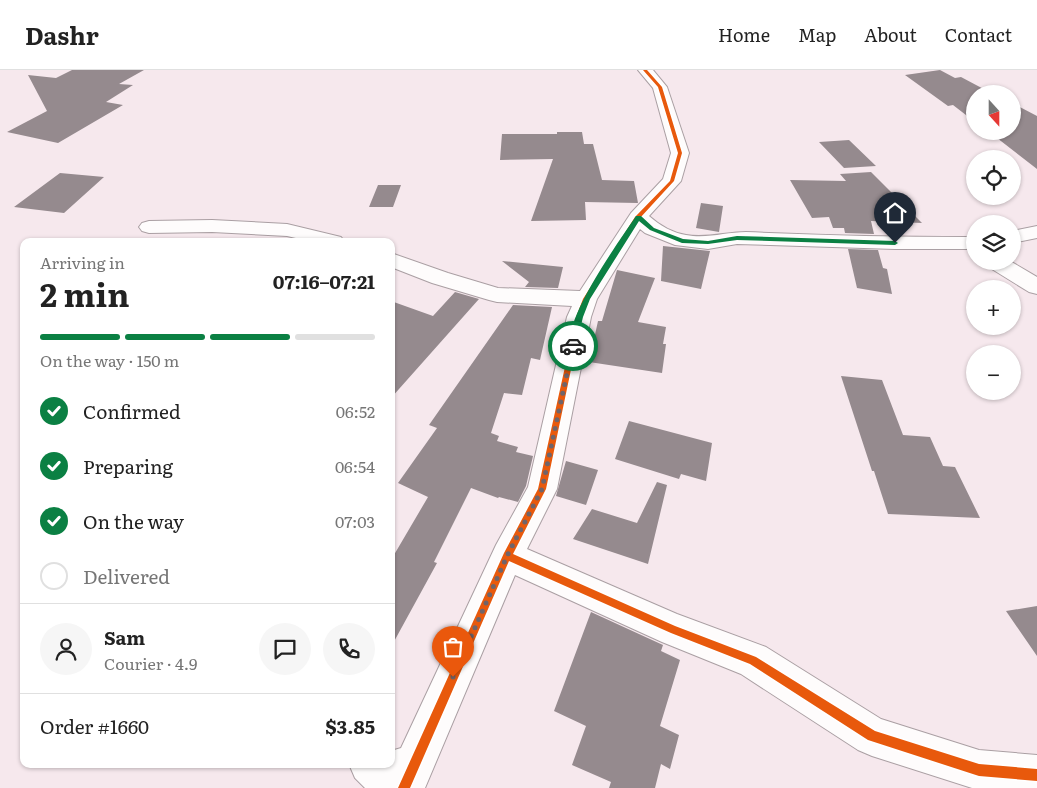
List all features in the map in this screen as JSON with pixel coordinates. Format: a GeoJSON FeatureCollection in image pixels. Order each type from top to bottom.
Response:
{"type":"FeatureCollection","features":[{"type":"Feature","properties":{"kind":"street"},"geometry":{"type":"LineString","coordinates":[[373,768],[380,774],[409,776],[507,556],[542,489],[579,317],[586,299],[638,217],[672,181],[680,153],[660,87],[645,70]]}},
{"type":"Feature","properties":{"kind":"street"},"geometry":{"type":"LineString","coordinates":[[638,217],[652,229],[682,241],[708,243],[737,238],[966,245]]}},
{"type":"Feature","properties":{"kind":"street"},"geometry":{"type":"LineString","coordinates":[[149,227],[212,226],[287,230],[321,238]]}},
{"type":"Feature","properties":{"kind":"street"},"geometry":{"type":"LineString","coordinates":[[1021,235],[1037,232]]}},
{"type":"Feature","properties":{"kind":"street"},"geometry":{"type":"LineString","coordinates":[[395,260],[440,278],[497,295],[586,299]]}},
{"type":"Feature","properties":{"kind":"street"},"geometry":{"type":"LineString","coordinates":[[1009,270],[1037,287]]}},
{"type":"Feature","properties":{"kind":"street"},"geometry":{"type":"LineString","coordinates":[[507,556],[674,630],[753,660],[872,736],[979,770],[1037,775]]}},
{"type":"Feature","properties":{"kind":"building"},"geometry":{"type":"Polygon","coordinates":[[[72,70],[144,70],[119,84],[133,85],[106,102],[123,105],[58,143],[7,132],[47,111],[28,75],[56,78],[72,70]]]}},
{"type":"Feature","properties":{"kind":"building"},"geometry":{"type":"Polygon","coordinates":[[[940,70],[955,78],[961,77],[976,85],[966,85],[966,115],[953,105],[948,106],[905,75],[940,70]]]}},
{"type":"Feature","properties":{"kind":"building"},"geometry":{"type":"Polygon","coordinates":[[[1021,108],[1037,116],[1037,169],[1021,157],[1021,150],[1012,150],[1000,140],[1021,140],[1021,108]]]}},
{"type":"Feature","properties":{"kind":"building"},"geometry":{"type":"Polygon","coordinates":[[[557,132],[582,132],[584,144],[593,144],[602,180],[634,181],[638,203],[585,202],[586,220],[531,221],[553,159],[500,160],[502,134],[557,134],[557,132]]]}},
{"type":"Feature","properties":{"kind":"building"},"geometry":{"type":"Polygon","coordinates":[[[849,140],[876,166],[844,168],[819,142],[849,140]]]}},
{"type":"Feature","properties":{"kind":"building"},"geometry":{"type":"Polygon","coordinates":[[[871,172],[922,223],[871,221],[874,234],[845,233],[844,228],[833,228],[829,217],[812,218],[790,180],[846,181],[840,174],[871,172]]]}},
{"type":"Feature","properties":{"kind":"building"},"geometry":{"type":"Polygon","coordinates":[[[60,173],[104,177],[64,213],[14,207],[60,173]]]}},
{"type":"Feature","properties":{"kind":"building"},"geometry":{"type":"Polygon","coordinates":[[[378,185],[401,185],[393,207],[369,207],[378,185]]]}},
{"type":"Feature","properties":{"kind":"building"},"geometry":{"type":"Polygon","coordinates":[[[701,203],[723,206],[719,232],[696,228],[701,203]]]}},
{"type":"Feature","properties":{"kind":"building"},"geometry":{"type":"Polygon","coordinates":[[[663,246],[710,251],[701,289],[661,281],[663,246]]]}},
{"type":"Feature","properties":{"kind":"building"},"geometry":{"type":"Polygon","coordinates":[[[848,249],[878,250],[883,268],[887,269],[892,294],[857,288],[848,249]]]}},
{"type":"Feature","properties":{"kind":"building"},"geometry":{"type":"Polygon","coordinates":[[[502,261],[563,267],[558,288],[525,287],[529,282],[502,261]]]}},
{"type":"Feature","properties":{"kind":"building"},"geometry":{"type":"Polygon","coordinates":[[[617,270],[655,278],[638,322],[666,327],[663,344],[666,344],[662,373],[589,362],[598,321],[602,321],[617,270]]]}},
{"type":"Feature","properties":{"kind":"building"},"geometry":{"type":"Polygon","coordinates":[[[455,292],[479,299],[395,394],[395,302],[433,316],[455,292]]]}},
{"type":"Feature","properties":{"kind":"building"},"geometry":{"type":"Polygon","coordinates":[[[513,305],[552,307],[540,360],[531,358],[522,395],[504,393],[491,433],[499,436],[497,441],[518,447],[516,452],[533,456],[526,486],[518,502],[498,498],[471,488],[434,562],[437,563],[395,640],[395,553],[428,497],[398,483],[437,428],[429,425],[513,305]]]}},
{"type":"Feature","properties":{"kind":"building"},"geometry":{"type":"Polygon","coordinates":[[[841,376],[882,380],[903,435],[930,437],[943,466],[955,467],[980,518],[888,514],[841,376]]]}},
{"type":"Feature","properties":{"kind":"building"},"geometry":{"type":"Polygon","coordinates":[[[629,421],[712,443],[706,481],[681,474],[679,479],[615,459],[629,421]]]}},
{"type":"Feature","properties":{"kind":"building"},"geometry":{"type":"Polygon","coordinates":[[[566,461],[598,470],[586,505],[556,496],[566,461]]]}},
{"type":"Feature","properties":{"kind":"building"},"geometry":{"type":"Polygon","coordinates":[[[657,482],[667,485],[648,564],[573,539],[592,509],[637,523],[657,482]]]}},
{"type":"Feature","properties":{"kind":"building"},"geometry":{"type":"Polygon","coordinates":[[[1037,606],[1037,656],[1006,611],[1037,606]]]}},
{"type":"Feature","properties":{"kind":"building"},"geometry":{"type":"Polygon","coordinates":[[[591,612],[663,645],[661,651],[680,660],[660,726],[679,735],[670,769],[661,764],[655,788],[609,788],[611,782],[572,765],[586,726],[554,711],[591,612]]]}},
{"type":"Feature","properties":{"kind":"cycle path"},"geometry":{"type":"LineString","coordinates":[[404,788],[507,556],[542,489],[579,317],[586,299],[638,217],[672,181],[680,153],[660,87],[645,70]]}},
{"type":"Feature","properties":{"kind":"cycle path"},"geometry":{"type":"LineString","coordinates":[[507,556],[674,630],[753,660],[872,736],[979,770],[1037,775]]}},
{"type":"Feature","properties":{"kind":"way so far"},"geometry":{"type":"LineString","coordinates":[[453,677],[507,556],[542,489],[573,346]]}},
{"type":"Feature","properties":{"kind":"route"},"geometry":{"type":"LineString","coordinates":[[573,346],[579,317],[586,299],[638,217],[652,229],[682,241],[708,243],[737,238],[895,243]]}}]}
